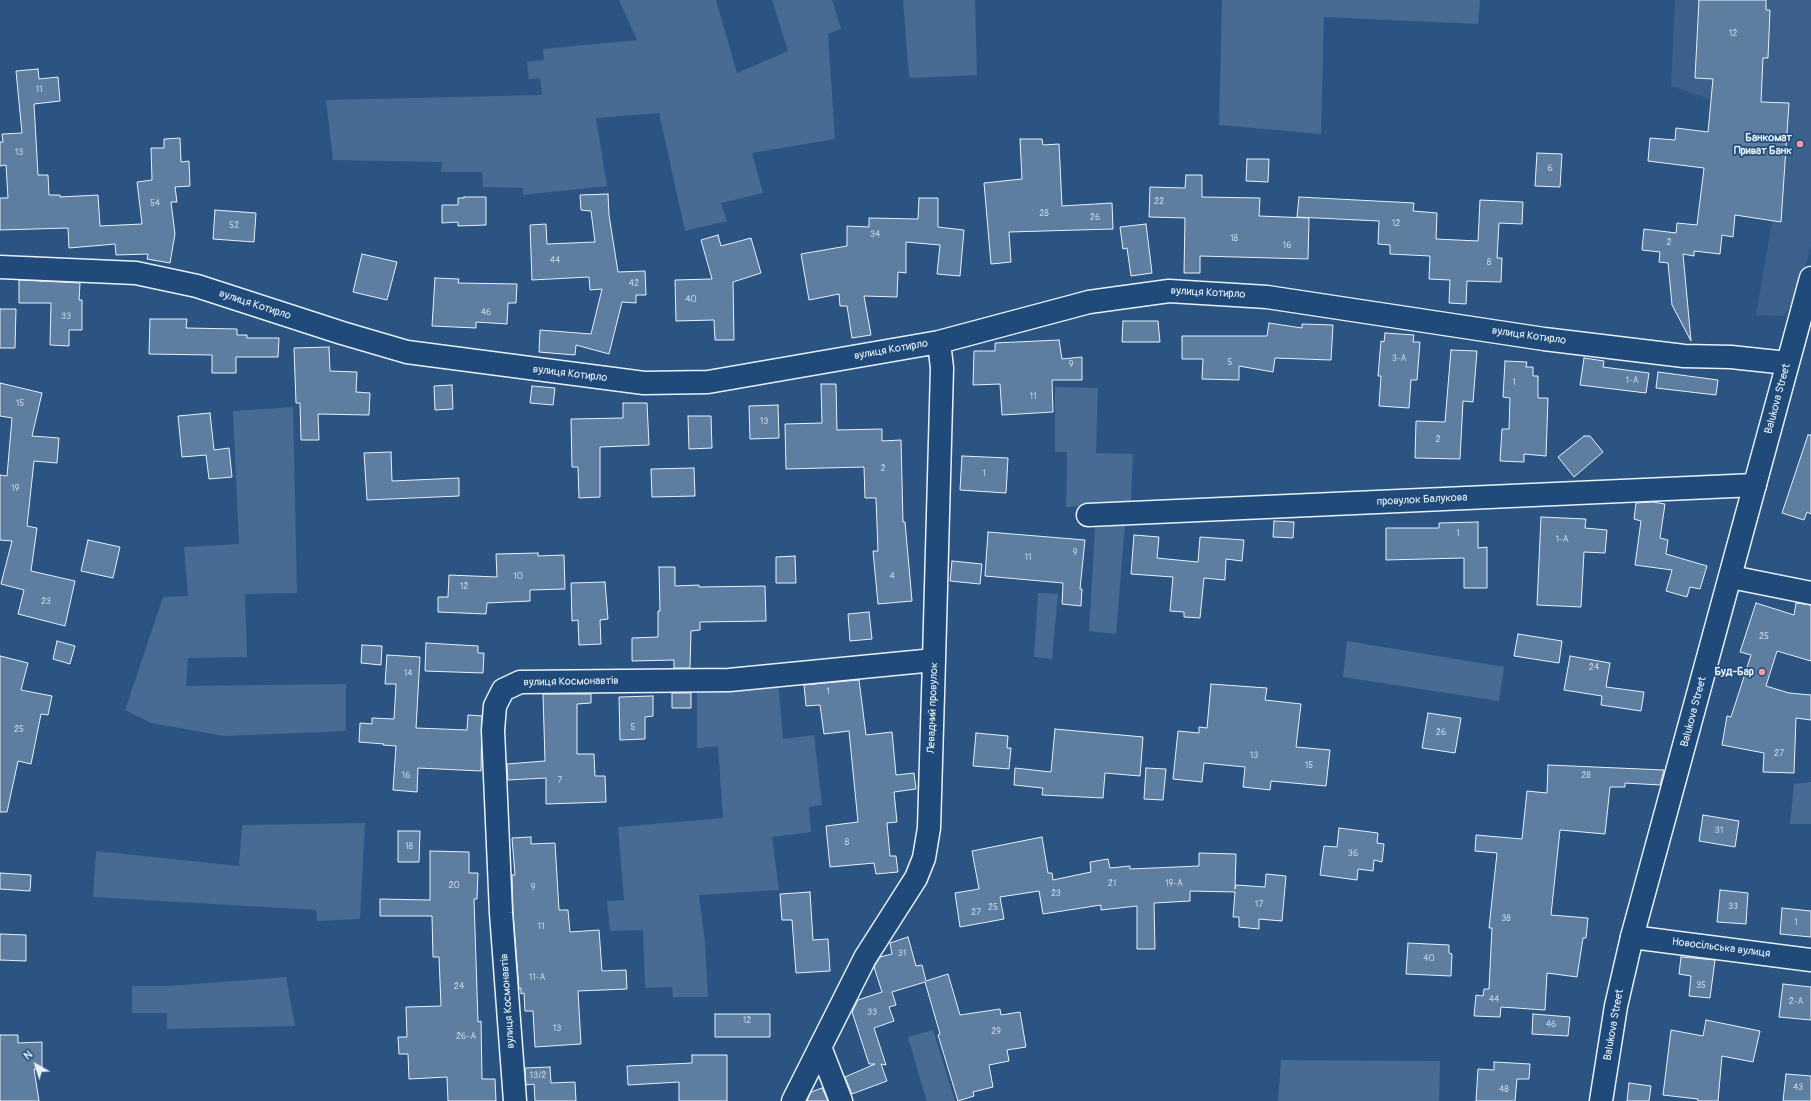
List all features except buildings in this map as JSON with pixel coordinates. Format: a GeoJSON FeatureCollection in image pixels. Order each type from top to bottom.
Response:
{"type":"FeatureCollection","features":[{"type":"Feature","properties":{"kind":"street","name":"вулиця Котирло"},"geometry":{"type":"LineString","coordinates":[[0,267],[136,273],[198,286],[342,333],[407,352],[644,383],[708,382],[939,342],[1088,302],[1169,291],[1267,297],[1544,339],[1684,356],[1731,357],[1787,363]]}},
{"type":"Feature","properties":{"kind":"street","name":"Balukova Street"},"geometry":{"type":"LineString","coordinates":[[1601,1101],[1616,1006],[1632,937],[1811,278]]}},
{"type":"Feature","properties":{"kind":"street","name":"Левадний провулок"},"geometry":{"type":"LineString","coordinates":[[793,1101],[865,958],[916,878],[924,858],[928,828],[934,660],[942,368],[939,342]]}},
{"type":"Feature","properties":{"kind":"street","name":"провулок Балукова"},"geometry":{"type":"LineString","coordinates":[[1088,515],[1755,485]]}},
{"type":"Feature","properties":{"kind":"street"},"geometry":{"type":"LineString","coordinates":[[1731,577],[1811,592]]}},
{"type":"Feature","properties":{"kind":"street","name":"вулиця Космонавтів"},"geometry":{"type":"LineString","coordinates":[[515,1101],[501,913],[493,730],[495,706],[503,690],[520,682],[729,680],[934,660]]}},
{"type":"Feature","properties":{"kind":"street","name":"Новосільська вулиця"},"geometry":{"type":"LineString","coordinates":[[1632,937],[1811,960]]}},
{"type":"Feature","properties":{"kind":"street"},"geometry":{"type":"LineString","coordinates":[[820,1048],[841,1101]]}},
{"type":"Feature","properties":{"kind":"shaded area"},"geometry":{"type":"Polygon","coordinates":[[[619,0],[716,0],[737,73],[788,51],[772,0],[832,0],[841,29],[828,34],[835,139],[752,153],[763,193],[721,203],[727,221],[685,231],[659,113],[596,118],[607,186],[523,195],[523,188],[483,187],[482,172],[441,172],[442,162],[333,160],[326,100],[542,95],[540,78],[529,79],[527,62],[544,60],[543,49],[637,40],[619,0]]]}},
{"type":"Feature","properties":{"kind":"shaded area"},"geometry":{"type":"Polygon","coordinates":[[[903,0],[975,0],[977,75],[909,78],[903,0]]]}},
{"type":"Feature","properties":{"kind":"shaded area"},"geometry":{"type":"Polygon","coordinates":[[[1222,0],[1480,0],[1478,24],[1324,17],[1321,134],[1219,125],[1222,0]]]}},
{"type":"Feature","properties":{"kind":"shaded area"},"geometry":{"type":"Polygon","coordinates":[[[1675,0],[1811,0],[1811,246],[1798,294],[1784,316],[1756,315],[1772,221],[1699,209],[1711,100],[1671,86],[1675,0]]]}},
{"type":"Feature","properties":{"kind":"shaded area"},"geometry":{"type":"Polygon","coordinates":[[[1055,387],[1098,388],[1096,453],[1133,454],[1131,503],[1066,507],[1067,452],[1055,452],[1055,387]]]}},
{"type":"Feature","properties":{"kind":"shaded area"},"geometry":{"type":"Polygon","coordinates":[[[293,407],[297,593],[245,594],[247,657],[188,658],[186,686],[346,684],[346,731],[224,736],[151,723],[125,710],[163,597],[188,596],[184,547],[239,544],[233,411],[293,407]]]}},
{"type":"Feature","properties":{"kind":"shaded area"},"geometry":{"type":"Polygon","coordinates":[[[1125,525],[1116,634],[1089,631],[1095,527],[1125,525]]]}},
{"type":"Feature","properties":{"kind":"shaded area"},"geometry":{"type":"Polygon","coordinates":[[[1038,593],[1058,594],[1052,659],[1034,657],[1038,593]]]}},
{"type":"Feature","properties":{"kind":"shaded area"},"geometry":{"type":"Polygon","coordinates":[[[1347,641],[1504,667],[1499,701],[1343,677],[1347,641]]]}},
{"type":"Feature","properties":{"kind":"shaded area"},"geometry":{"type":"Polygon","coordinates":[[[778,680],[783,739],[814,735],[822,805],[809,807],[811,832],[772,837],[779,890],[699,895],[705,943],[708,997],[673,997],[672,987],[645,988],[643,930],[610,931],[607,901],[624,900],[618,827],[723,818],[718,746],[697,748],[697,689],[778,680]]]}},
{"type":"Feature","properties":{"kind":"shaded area"},"geometry":{"type":"Polygon","coordinates":[[[1811,782],[1811,824],[1790,824],[1794,784],[1811,782]]]}},
{"type":"Feature","properties":{"kind":"shaded area"},"geometry":{"type":"Polygon","coordinates":[[[365,823],[360,919],[317,921],[316,910],[93,897],[96,851],[239,866],[242,825],[365,823]]]}},
{"type":"Feature","properties":{"kind":"shaded area"},"geometry":{"type":"Polygon","coordinates":[[[286,977],[295,1026],[167,1029],[167,1013],[132,1013],[132,986],[168,986],[286,977]]]}},
{"type":"Feature","properties":{"kind":"shaded area"},"geometry":{"type":"Polygon","coordinates":[[[933,1030],[955,1101],[927,1101],[926,1099],[908,1037],[933,1030]]]}},
{"type":"Feature","properties":{"kind":"shaded area"},"geometry":{"type":"Polygon","coordinates":[[[1281,1060],[1440,1061],[1439,1101],[1278,1101],[1281,1060]]]}},
{"type":"Feature","properties":{"kind":"place","name":"Банкомат Приват Банк"},"geometry":{"type":"Point","coordinates":[1800,144]}},
{"type":"Feature","properties":{"kind":"place","name":"Буд-Бар"},"geometry":{"type":"Point","coordinates":[1762,672]}}]}
